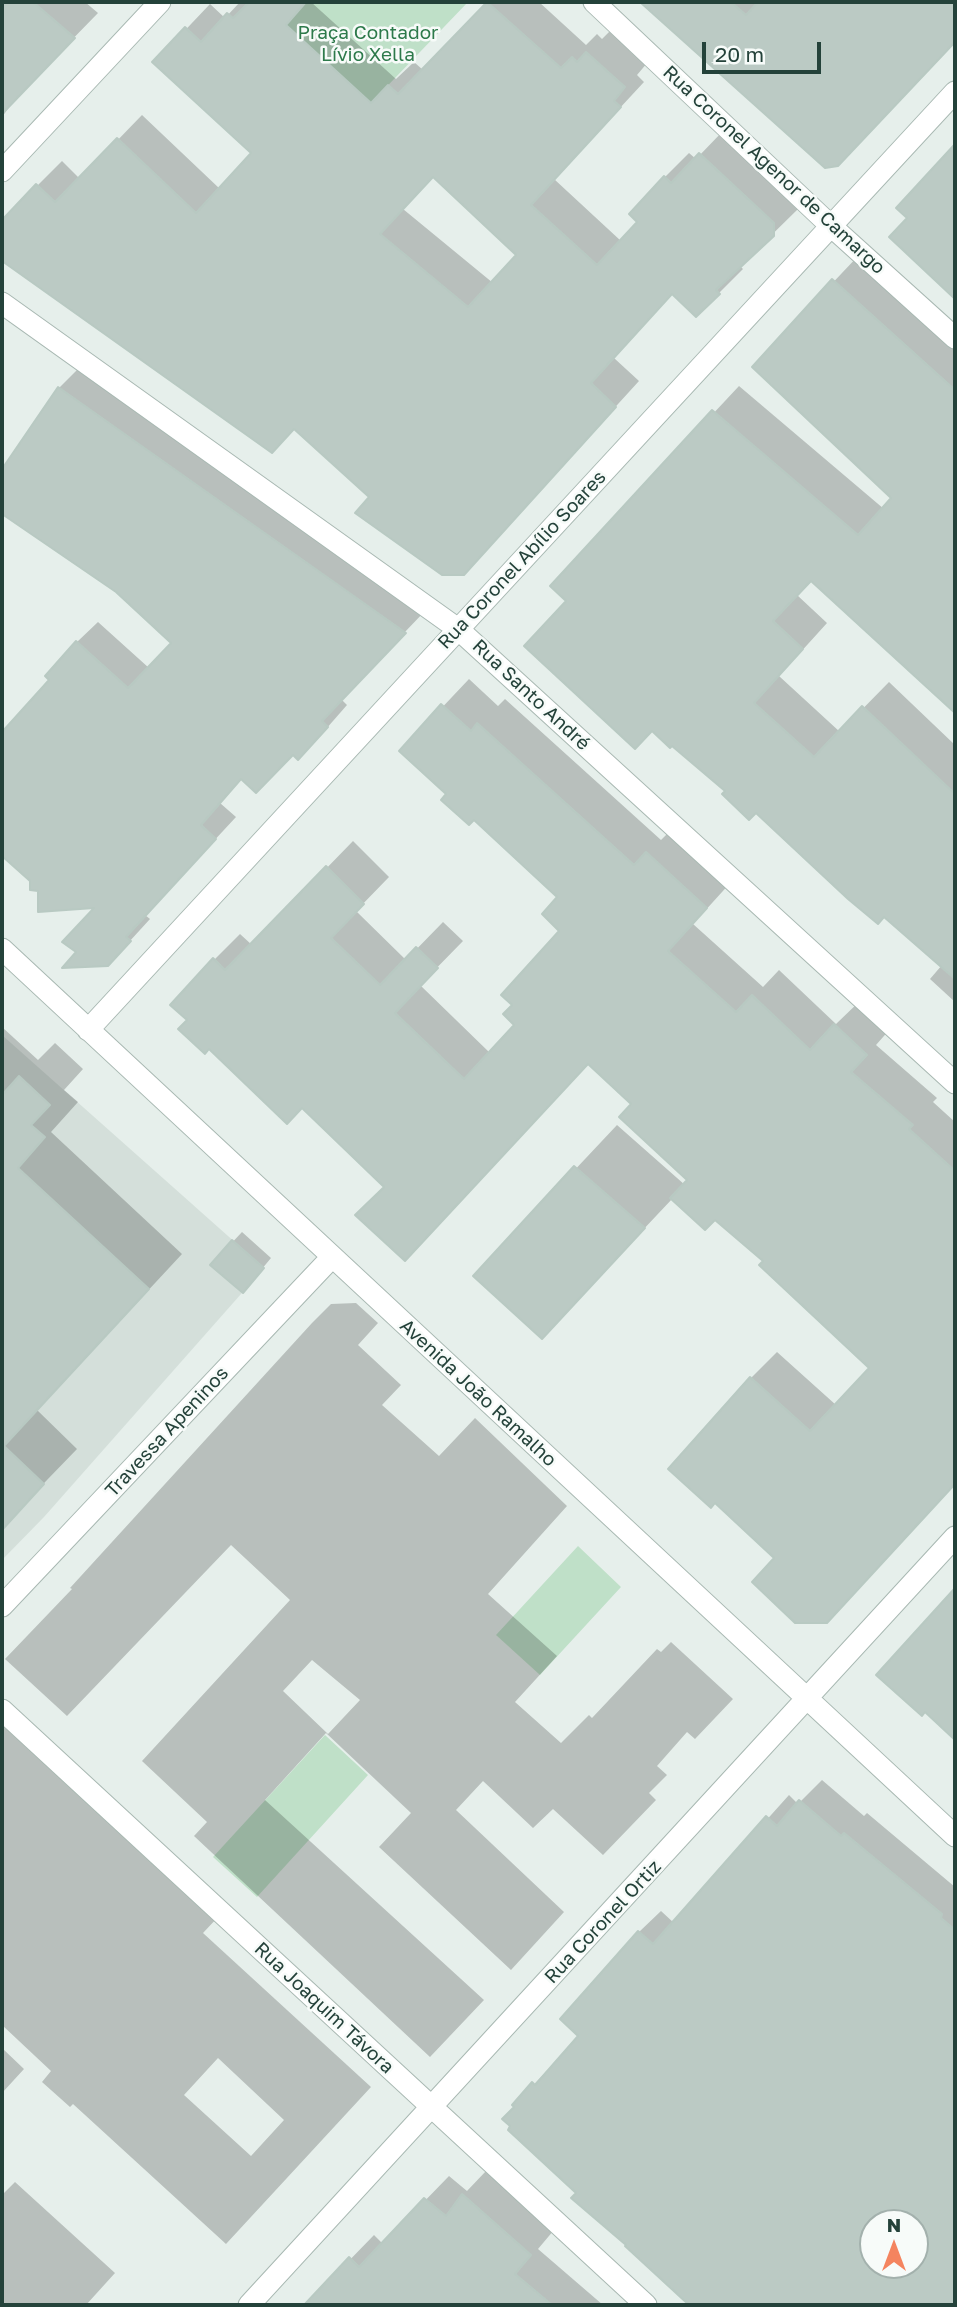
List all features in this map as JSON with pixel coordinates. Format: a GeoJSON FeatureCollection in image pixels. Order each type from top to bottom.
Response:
{"type":"FeatureCollection","features":[{"type":"Feature","properties":{"kind":"street"},"geometry":{"type":"LineString","coordinates":[[2,171],[160,2]]}},
{"type":"Feature","properties":{"kind":"street","name":"Rua Coronel Agenor de Camargo"},"geometry":{"type":"LineString","coordinates":[[594,2],[831,226],[955,338]]}},
{"type":"Feature","properties":{"kind":"street","name":"Rua Coronel Abílio Soares"},"geometry":{"type":"LineString","coordinates":[[88,1030],[955,92]]}},
{"type":"Feature","properties":{"kind":"street","name":"Rua Santo André"},"geometry":{"type":"LineString","coordinates":[[2,303],[458,629],[955,1083]]}},
{"type":"Feature","properties":{"kind":"street","name":"Avenida João Ramalho"},"geometry":{"type":"LineString","coordinates":[[2,949],[955,1836]]}},
{"type":"Feature","properties":{"kind":"street","name":"Travessa Apeninos"},"geometry":{"type":"LineString","coordinates":[[2,1606],[332,1257]]}},
{"type":"Feature","properties":{"kind":"street","name":"Rua Coronel Ortiz"},"geometry":{"type":"LineString","coordinates":[[249,2305],[955,1537]]}},
{"type":"Feature","properties":{"kind":"street","name":"Rua Joaquim Távora"},"geometry":{"type":"LineString","coordinates":[[2,1710],[646,2305]]}},
{"type":"Feature","properties":{"kind":"shaded area"},"geometry":{"type":"Polygon","coordinates":[[[2,1035],[264,1268],[44,1517],[2,1560],[2,1035]]]}},
{"type":"Feature","properties":{"kind":"green space","name":"Praça Contador Lívio Xella"},"geometry":{"type":"Polygon","coordinates":[[[306,2],[468,2],[371,103],[286,25],[306,2]]]}},
{"type":"Feature","properties":{"kind":"green space"},"geometry":{"type":"Polygon","coordinates":[[[578,1546],[621,1587],[540,1675],[496,1635],[578,1546]]]}},
{"type":"Feature","properties":{"kind":"green space"},"geometry":{"type":"Polygon","coordinates":[[[325,1735],[368,1775],[257,1897],[213,1857],[325,1735]]]}},
{"type":"Feature","properties":{"kind":"building"},"geometry":{"type":"Polygon","coordinates":[[[2,2],[33,2],[75,38],[2,114],[2,2]]]}},
{"type":"Feature","properties":{"kind":"building"},"geometry":{"type":"Polygon","coordinates":[[[249,2],[306,2],[286,25],[371,103],[388,85],[398,94],[487,2],[561,68],[572,57],[577,62],[586,52],[625,87],[614,101],[621,107],[531,205],[597,265],[637,222],[629,214],[664,176],[671,183],[699,153],[774,223],[774,236],[716,290],[720,294],[696,317],[672,294],[591,383],[616,407],[464,575],[442,575],[355,513],[369,497],[294,429],[272,453],[2,261],[2,220],[36,184],[55,202],[117,138],[196,213],[251,153],[152,62],[185,27],[201,42],[227,13],[233,18],[249,2]],[[433,177],[380,234],[468,307],[516,255],[433,177]]]}},
{"type":"Feature","properties":{"kind":"building"},"geometry":{"type":"Polygon","coordinates":[[[640,2],[731,2],[746,15],[758,2],[955,2],[955,42],[838,166],[825,168],[640,2]]]}},
{"type":"Feature","properties":{"kind":"building"},"geometry":{"type":"Polygon","coordinates":[[[955,144],[955,299],[889,237],[907,218],[896,208],[955,144]]]}},
{"type":"Feature","properties":{"kind":"building"},"geometry":{"type":"Polygon","coordinates":[[[832,279],[955,390],[955,713],[811,581],[773,621],[803,649],[754,703],[814,757],[862,706],[955,794],[955,979],[884,917],[878,924],[848,899],[756,813],[749,820],[722,794],[725,791],[652,731],[635,749],[524,646],[566,601],[550,586],[712,410],[858,535],[891,498],[752,367],[832,279]]]}},
{"type":"Feature","properties":{"kind":"building"},"geometry":{"type":"Polygon","coordinates":[[[58,387],[406,633],[322,721],[328,727],[298,760],[293,755],[256,793],[241,779],[201,825],[216,839],[126,937],[131,941],[108,966],[62,968],[76,952],[62,942],[94,908],[38,912],[38,891],[30,890],[30,881],[2,856],[2,732],[49,680],[45,676],[76,641],[128,688],[171,643],[116,592],[2,514],[2,469],[58,387]]]}},
{"type":"Feature","properties":{"kind":"building"},"geometry":{"type":"Polygon","coordinates":[[[441,704],[471,731],[477,723],[634,865],[646,852],[707,908],[668,951],[736,1012],[752,995],[810,1050],[834,1024],[867,1055],[851,1072],[913,1125],[909,1129],[955,1171],[955,1484],[827,1623],[795,1623],[752,1582],[774,1558],[715,1503],[711,1508],[668,1469],[750,1377],[810,1431],[869,1368],[759,1265],[763,1261],[715,1220],[705,1230],[670,1198],[687,1180],[619,1117],[631,1104],[588,1064],[405,1261],[355,1215],[384,1187],[302,1108],[287,1124],[209,1049],[205,1054],[178,1029],[187,1020],[170,1005],[213,958],[225,970],[326,866],[364,904],[331,938],[380,985],[416,947],[438,968],[395,1013],[464,1079],[514,1025],[503,1014],[512,1005],[501,995],[559,931],[542,914],[557,897],[474,820],[469,825],[441,800],[446,794],[399,751],[441,704]]]}},
{"type":"Feature","properties":{"kind":"building"},"geometry":{"type":"Polygon","coordinates":[[[19,1076],[50,1105],[31,1125],[45,1137],[18,1168],[149,1289],[4,1446],[44,1484],[2,1530],[2,1095],[19,1076]]]}},
{"type":"Feature","properties":{"kind":"building"},"geometry":{"type":"Polygon","coordinates":[[[574,1166],[645,1228],[542,1339],[473,1276],[574,1166]]]}},
{"type":"Feature","properties":{"kind":"building"},"geometry":{"type":"Polygon","coordinates":[[[232,1240],[264,1268],[243,1293],[210,1265],[232,1240]]]}},
{"type":"Feature","properties":{"kind":"building"},"geometry":{"type":"Polygon","coordinates":[[[955,1588],[955,1740],[925,1712],[922,1716],[876,1675],[955,1588]]]}},
{"type":"Feature","properties":{"kind":"building"},"geometry":{"type":"Polygon","coordinates":[[[799,1800],[841,1836],[844,1833],[942,1914],[941,1918],[955,1930],[955,2305],[689,2305],[626,2245],[571,2198],[576,2193],[508,2130],[510,2126],[502,2119],[532,2082],[535,2085],[578,2036],[560,2019],[638,1931],[653,1944],[766,1816],[777,1826],[799,1800]]]}},
{"type":"Feature","properties":{"kind":"building"},"geometry":{"type":"Polygon","coordinates":[[[462,2194],[531,2255],[515,2274],[552,2305],[304,2305],[349,2257],[359,2267],[424,2198],[446,2216],[462,2194]]]}}]}
